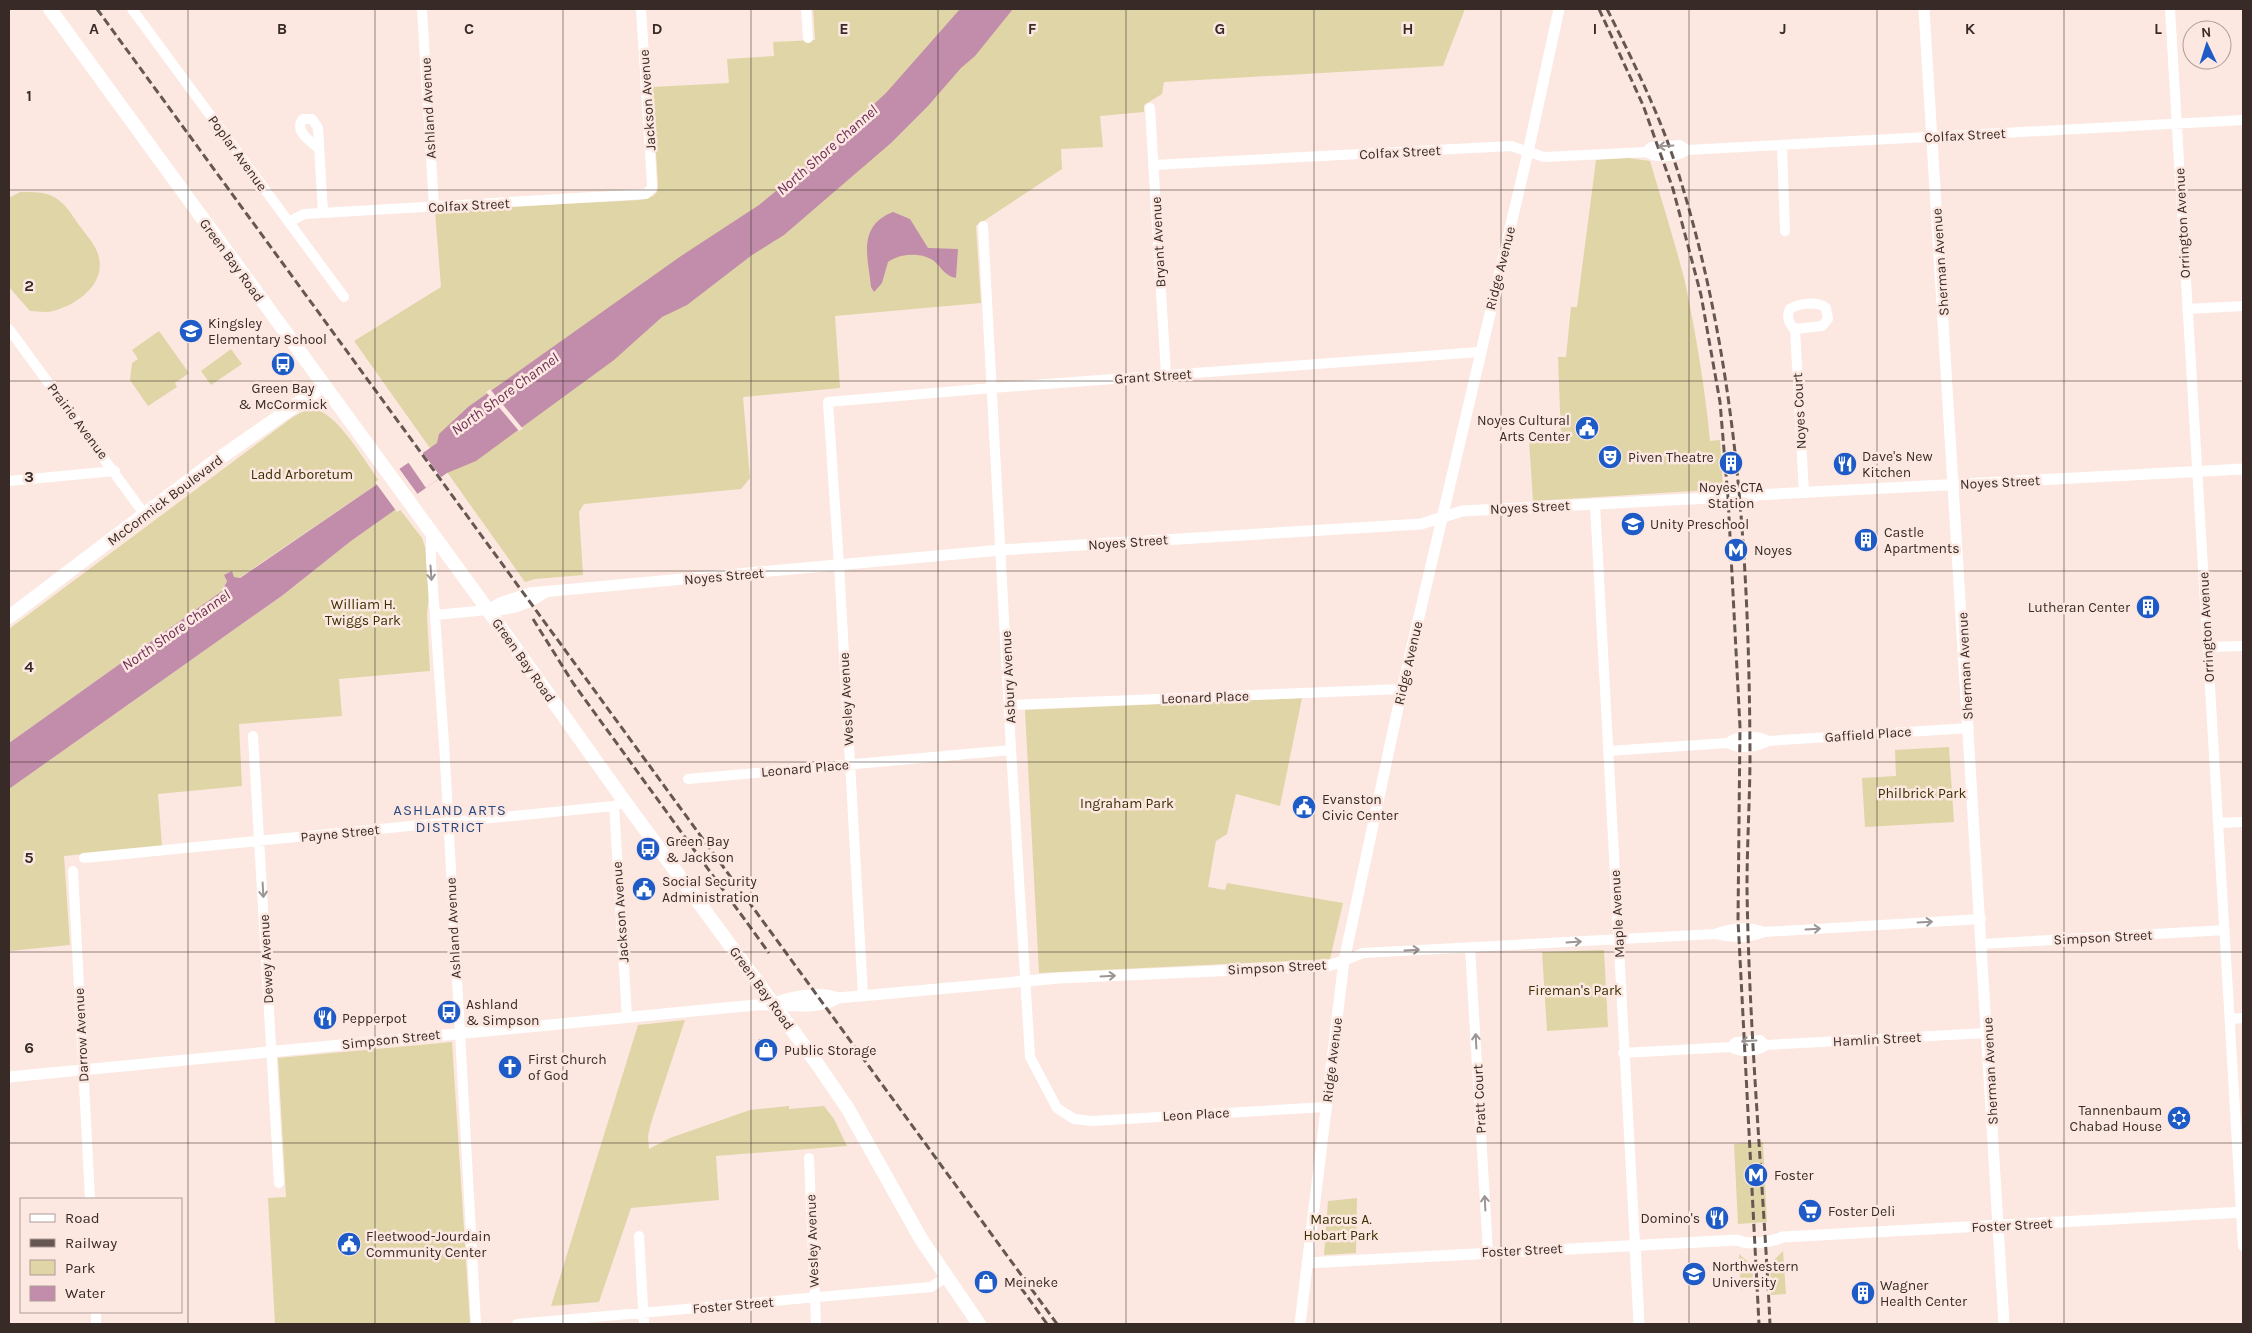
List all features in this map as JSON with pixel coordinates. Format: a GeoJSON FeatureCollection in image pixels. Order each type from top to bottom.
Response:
{"type":"FeatureCollection","features":[{"type":"Feature","properties":{"kind":"main road","name":"Green Bay Road"},"geometry":{"type":"LineString","coordinates":[[50,9],[379,463],[488,610],[619,804],[774,1003],[848,1109],[921,1239],[979,1324]]}},
{"type":"Feature","properties":{"kind":"main road","name":"McCormick Boulevard"},"geometry":{"type":"LineString","coordinates":[[9,617],[207,467],[323,386]]}},
{"type":"Feature","properties":{"kind":"street","name":"Poplar Avenue"},"geometry":{"type":"LineString","coordinates":[[132,9],[344,297]]}},
{"type":"Feature","properties":{"kind":"street","name":"Ashland Avenue"},"geometry":{"type":"LineString","coordinates":[[422,9],[434,207]]}},
{"type":"Feature","properties":{"kind":"street","name":"Jackson Avenue"},"geometry":{"type":"LineString","coordinates":[[641,9],[652,184],[650,191]]}},
{"type":"Feature","properties":{"kind":"street"},"geometry":{"type":"LineString","coordinates":[[806,9],[808,38]]}},
{"type":"Feature","properties":{"kind":"street","name":"Ridge Avenue"},"geometry":{"type":"LineString","coordinates":[[1300,1324],[1344,961],[1402,689],[1479,352],[1528,152],[1559,9]]}},
{"type":"Feature","properties":{"kind":"street","name":"Sherman Avenue"},"geometry":{"type":"LineString","coordinates":[[1924,9],[1955,485],[2004,1324]]}},
{"type":"Feature","properties":{"kind":"street","name":"Orrington Avenue"},"geometry":{"type":"LineString","coordinates":[[2170,9],[2243,1246]]}},
{"type":"Feature","properties":{"kind":"street","name":"Bryant Avenue"},"geometry":{"type":"LineString","coordinates":[[1150,108],[1166,375]]}},
{"type":"Feature","properties":{"kind":"street","name":"Colfax Street"},"geometry":{"type":"LineString","coordinates":[[1153,165],[1511,146],[1544,157],[1646,152],[1652,156],[1681,154],[1687,150],[2243,120]]}},
{"type":"Feature","properties":{"kind":"street"},"geometry":{"type":"LineString","coordinates":[[1782,145],[1785,231]]}},
{"type":"Feature","properties":{"kind":"street"},"geometry":{"type":"LineString","coordinates":[[319,149],[323,213]]}},
{"type":"Feature","properties":{"kind":"street","name":"Colfax Street"},"geometry":{"type":"LineString","coordinates":[[289,222],[304,214],[642,195],[650,191]]}},
{"type":"Feature","properties":{"kind":"street","name":"Asbury Avenue"},"geometry":{"type":"LineString","coordinates":[[983,226],[1011,750],[1030,1057],[1057,1108],[1066,1116]]}},
{"type":"Feature","properties":{"kind":"street"},"geometry":{"type":"LineString","coordinates":[[2187,308],[2243,306]]}},
{"type":"Feature","properties":{"kind":"street","name":"Prairie Avenue"},"geometry":{"type":"LineString","coordinates":[[9,329],[115,471],[145,515]]}},
{"type":"Feature","properties":{"kind":"street","name":"Noyes Court"},"geometry":{"type":"LineString","coordinates":[[1795,329],[1804,493]]}},
{"type":"Feature","properties":{"kind":"street","name":"Grant Street"},"geometry":{"type":"LineString","coordinates":[[828,402],[1479,352]]}},
{"type":"Feature","properties":{"kind":"street","name":"Wesley Avenue"},"geometry":{"type":"LineString","coordinates":[[828,402],[863,995]]}},
{"type":"Feature","properties":{"kind":"street","name":"Noyes Street"},"geometry":{"type":"LineString","coordinates":[[435,615],[488,610],[504,611],[533,601],[544,593],[1001,550],[1421,524],[1462,511],[1710,498],[1716,494],[1750,492],[1756,495],[1804,493],[2243,469]]}},
{"type":"Feature","properties":{"kind":"street"},"geometry":{"type":"LineString","coordinates":[[9,481],[115,471]]}},
{"type":"Feature","properties":{"kind":"street","name":"Maple Avenue"},"geometry":{"type":"LineString","coordinates":[[1595,504],[1639,1324]]}},
{"type":"Feature","properties":{"kind":"street","name":"Ashland Avenue"},"geometry":{"type":"LineString","coordinates":[[431,532],[476,1324]]}},
{"type":"Feature","properties":{"kind":"street"},"geometry":{"type":"LineString","coordinates":[[2208,648],[2243,646]]}},
{"type":"Feature","properties":{"kind":"street","name":"Leonard Place"},"geometry":{"type":"LineString","coordinates":[[1009,706],[1402,689]]}},
{"type":"Feature","properties":{"kind":"street","name":"Gaffield Place"},"geometry":{"type":"LineString","coordinates":[[1608,751],[1728,743],[1733,739],[1761,737],[1768,740],[1969,728]]}},
{"type":"Feature","properties":{"kind":"street","name":"Dewey Avenue"},"geometry":{"type":"LineString","coordinates":[[253,736],[280,1183]]}},
{"type":"Feature","properties":{"kind":"street","name":"Leonard Place"},"geometry":{"type":"LineString","coordinates":[[688,779],[1011,750]]}},
{"type":"Feature","properties":{"kind":"street","name":"Jackson Avenue"},"geometry":{"type":"LineString","coordinates":[[619,804],[628,1017]]}},
{"type":"Feature","properties":{"kind":"street","name":"Payne Street"},"geometry":{"type":"LineString","coordinates":[[84,858],[448,823],[619,804]]}},
{"type":"Feature","properties":{"kind":"street"},"geometry":{"type":"LineString","coordinates":[[2218,823],[2243,822]]}},
{"type":"Feature","properties":{"kind":"street","name":"Darrow Avenue"},"geometry":{"type":"LineString","coordinates":[[73,871],[90,1198]]}},
{"type":"Feature","properties":{"kind":"street","name":"Simpson Street"},"geometry":{"type":"LineString","coordinates":[[9,1077],[774,1003],[786,998],[830,994],[838,998],[1025,980],[1327,966],[1363,953],[1715,934],[1727,937],[1755,936],[1764,932],[1981,919]]}},
{"type":"Feature","properties":{"kind":"street","name":"Simpson Street"},"geometry":{"type":"LineString","coordinates":[[1982,944],[2224,930]]}},
{"type":"Feature","properties":{"kind":"street","name":"Pratt Court"},"geometry":{"type":"LineString","coordinates":[[1470,947],[1488,1252]]}},
{"type":"Feature","properties":{"kind":"street"},"geometry":{"type":"LineString","coordinates":[[2230,1019],[2243,1018]]}},
{"type":"Feature","properties":{"kind":"street","name":"Hamlin Street"},"geometry":{"type":"LineString","coordinates":[[1623,1052],[1731,1047],[1736,1042],[1760,1040],[1766,1045],[1987,1032]]}},
{"type":"Feature","properties":{"kind":"street","name":"Leon Place"},"geometry":{"type":"LineString","coordinates":[[1066,1116],[1092,1120],[1326,1107]]}},
{"type":"Feature","properties":{"kind":"street","name":"Wesley Avenue"},"geometry":{"type":"LineString","coordinates":[[809,1158],[816,1324]]}},
{"type":"Feature","properties":{"kind":"street","name":"Foster Street"},"geometry":{"type":"LineString","coordinates":[[1307,1263],[1737,1240],[1743,1243],[1776,1241],[1781,1237],[2242,1212]]}},
{"type":"Feature","properties":{"kind":"street"},"geometry":{"type":"LineString","coordinates":[[639,1236],[644,1324]]}},
{"type":"Feature","properties":{"kind":"street","name":"Foster Street"},"geometry":{"type":"LineString","coordinates":[[516,1324],[931,1287],[946,1277]]}},
{"type":"Feature","properties":{"kind":"green space"},"geometry":{"type":"Polygon","coordinates":[[[813,9],[1465,9],[1443,66],[1164,82],[1162,94],[1144,105],[1144,112],[1100,116],[1103,147],[1061,149],[1062,169],[976,226],[981,303],[835,316],[840,388],[743,397],[750,478],[741,489],[584,504],[579,512],[583,575],[535,579],[525,582],[354,341],[441,287],[435,211],[640,200],[653,196],[657,192],[658,186],[652,87],[729,83],[727,59],[774,56],[773,42],[815,40],[813,9]]]}},
{"type":"Feature","properties":{"kind":"green space"},"geometry":{"type":"Polygon","coordinates":[[[1628,158],[1650,161],[1673,237],[1693,322],[1703,381],[1710,441],[1720,440],[1723,487],[1710,490],[1533,501],[1529,440],[1561,437],[1558,357],[1566,357],[1571,307],[1577,307],[1596,160],[1628,158]]]}},
{"type":"Feature","properties":{"kind":"green space"},"geometry":{"type":"Polygon","coordinates":[[[20,192],[42,193],[58,200],[71,213],[98,254],[100,268],[98,277],[93,285],[79,299],[53,311],[30,311],[9,287],[9,198],[20,192]]]}},
{"type":"Feature","properties":{"kind":"green space"},"geometry":{"type":"Polygon","coordinates":[[[159,331],[189,373],[175,383],[177,387],[148,406],[130,380],[132,363],[138,359],[132,350],[159,331]]]}},
{"type":"Feature","properties":{"kind":"green space"},"geometry":{"type":"Polygon","coordinates":[[[231,349],[242,364],[211,385],[201,371],[231,349]]]}},
{"type":"Feature","properties":{"kind":"green space","name":"Ladd Arboretum"},"geometry":{"type":"Polygon","coordinates":[[[317,410],[325,414],[343,430],[380,482],[239,578],[225,575],[227,580],[222,591],[9,743],[9,629],[293,417],[304,411],[317,410]]]}},
{"type":"Feature","properties":{"kind":"green space","name":"William H. Twiggs Park"},"geometry":{"type":"Polygon","coordinates":[[[398,507],[422,538],[425,547],[429,594],[427,615],[430,671],[339,679],[342,716],[239,724],[242,786],[158,794],[162,846],[64,856],[70,945],[9,951],[9,789],[283,595],[351,541],[398,507]]]}},
{"type":"Feature","properties":{"kind":"green space","name":"Ingraham Park"},"geometry":{"type":"Polygon","coordinates":[[[1302,698],[1280,806],[1236,794],[1227,834],[1216,841],[1208,887],[1225,890],[1227,883],[1343,903],[1330,959],[1039,973],[1025,710],[1302,698]]]}},
{"type":"Feature","properties":{"kind":"green space","name":"Philbrick Park"},"geometry":{"type":"Polygon","coordinates":[[[1949,747],[1954,822],[1865,827],[1862,778],[1896,776],[1895,750],[1949,747]]]}},
{"type":"Feature","properties":{"kind":"green space","name":"Fireman's Park"},"geometry":{"type":"Polygon","coordinates":[[[1604,950],[1608,1027],[1547,1031],[1542,952],[1604,950]]]}},
{"type":"Feature","properties":{"kind":"green space"},"geometry":{"type":"Polygon","coordinates":[[[685,1020],[651,1123],[648,1136],[649,1149],[670,1138],[750,1110],[789,1106],[789,1109],[824,1106],[834,1119],[847,1146],[716,1156],[719,1200],[631,1208],[599,1302],[551,1306],[638,1025],[685,1020]]]}},
{"type":"Feature","properties":{"kind":"green space"},"geometry":{"type":"Polygon","coordinates":[[[452,1042],[470,1323],[275,1324],[268,1198],[286,1197],[278,1058],[452,1042]]]}},
{"type":"Feature","properties":{"kind":"green space"},"geometry":{"type":"Polygon","coordinates":[[[1763,1142],[1767,1222],[1738,1224],[1734,1144],[1763,1142]]]}},
{"type":"Feature","properties":{"kind":"green space","name":"Marcus A. Hobart Park"},"geometry":{"type":"Polygon","coordinates":[[[1357,1198],[1356,1253],[1324,1255],[1328,1201],[1357,1198]]]}},
{"type":"Feature","properties":{"kind":"green space"},"geometry":{"type":"Polygon","coordinates":[[[1783,1251],[1786,1294],[1771,1295],[1770,1264],[1783,1251]]]}},
{"type":"Feature","properties":{"kind":"green space"},"geometry":{"type":"Polygon","coordinates":[[[1739,1254],[1752,1265],[1753,1279],[1741,1290],[1739,1254]]]}},
{"type":"Feature","properties":{"kind":"water","name":"North Shore Channel"},"geometry":{"type":"Polygon","coordinates":[[[960,9],[1013,9],[975,56],[961,68],[928,106],[891,143],[784,235],[752,255],[687,305],[662,317],[614,360],[476,461],[447,473],[351,541],[283,595],[9,789],[9,743],[222,591],[227,581],[224,575],[232,571],[234,577],[240,578],[430,448],[437,443],[439,434],[468,407],[681,256],[759,205],[810,163],[886,93],[960,9]]]}},
{"type":"Feature","properties":{"kind":"water"},"geometry":{"type":"Polygon","coordinates":[[[893,212],[910,219],[928,248],[958,249],[956,278],[946,274],[929,258],[905,255],[888,262],[882,283],[874,292],[871,287],[867,254],[869,234],[874,225],[893,212]]]}},
{"type":"Feature","properties":{"kind":"pier"},"geometry":{"type":"Polygon","coordinates":[[[490,389],[523,429],[519,431],[486,392],[490,389]]]}},
{"type":"Feature","properties":{"kind":"pier"},"geometry":{"type":"Polygon","coordinates":[[[422,452],[441,477],[426,488],[408,462],[422,452]]]}},
{"type":"Feature","properties":{"kind":"pier"},"geometry":{"type":"Polygon","coordinates":[[[398,467],[419,496],[397,512],[375,482],[398,467]]]}},
{"type":"Feature","properties":{"kind":"railway"},"geometry":{"type":"LineString","coordinates":[[97,9],[1057,1324]]}},
{"type":"Feature","properties":{"kind":"railway"},"geometry":{"type":"LineString","coordinates":[[1599,9],[1643,105],[1673,189],[1701,295],[1720,402],[1728,498],[1740,727],[1738,920],[1759,1324]]}},
{"type":"Feature","properties":{"kind":"railway"},"geometry":{"type":"LineString","coordinates":[[1607,9],[1654,107],[1677,169],[1697,240],[1714,312],[1736,458],[1747,606],[1749,679],[1748,942],[1770,1324]]}},
{"type":"Feature","properties":{"kind":"railway"},"geometry":{"type":"LineString","coordinates":[[533,619],[573,683],[769,953]]}},
{"type":"Feature","properties":{"kind":"railway"},"geometry":{"type":"LineString","coordinates":[[1021,1288],[1047,1324]]}},
{"type":"Feature","properties":{"kind":"place","name":"Kingsley Elementary School"},"geometry":{"type":"Point","coordinates":[191,331]}},
{"type":"Feature","properties":{"kind":"place","name":"Green Bay & McCormick"},"geometry":{"type":"Point","coordinates":[283,364]}},
{"type":"Feature","properties":{"kind":"place","name":"Noyes Cultural Arts Center"},"geometry":{"type":"Point","coordinates":[1587,428]}},
{"type":"Feature","properties":{"kind":"place","name":"Piven Theatre"},"geometry":{"type":"Point","coordinates":[1610,457]}},
{"type":"Feature","properties":{"kind":"place","name":"Noyes CTA Station"},"geometry":{"type":"Point","coordinates":[1731,463]}},
{"type":"Feature","properties":{"kind":"place","name":"Dave's New Kitchen"},"geometry":{"type":"Point","coordinates":[1845,464]}},
{"type":"Feature","properties":{"kind":"place","name":"Unity Preschool"},"geometry":{"type":"Point","coordinates":[1633,524]}},
{"type":"Feature","properties":{"kind":"place","name":"Castle Apartments"},"geometry":{"type":"Point","coordinates":[1866,540]}},
{"type":"Feature","properties":{"kind":"place","name":"Noyes"},"geometry":{"type":"Point","coordinates":[1736,550]}},
{"type":"Feature","properties":{"kind":"place","name":"Lutheran Center"},"geometry":{"type":"Point","coordinates":[2148,607]}},
{"type":"Feature","properties":{"kind":"place","name":"Evanston Civic Center"},"geometry":{"type":"Point","coordinates":[1304,807]}},
{"type":"Feature","properties":{"kind":"place","name":"Green Bay & Jackson"},"geometry":{"type":"Point","coordinates":[648,849]}},
{"type":"Feature","properties":{"kind":"place","name":"Social Security Administration"},"geometry":{"type":"Point","coordinates":[644,889]}},
{"type":"Feature","properties":{"kind":"place","name":"Ashland & Simpson"},"geometry":{"type":"Point","coordinates":[449,1012]}},
{"type":"Feature","properties":{"kind":"place","name":"Pepperpot"},"geometry":{"type":"Point","coordinates":[325,1018]}},
{"type":"Feature","properties":{"kind":"place","name":"Public Storage"},"geometry":{"type":"Point","coordinates":[766,1050]}},
{"type":"Feature","properties":{"kind":"place","name":"First Church of God"},"geometry":{"type":"Point","coordinates":[510,1067]}},
{"type":"Feature","properties":{"kind":"place","name":"Tannenbaum Chabad House"},"geometry":{"type":"Point","coordinates":[2179,1118]}},
{"type":"Feature","properties":{"kind":"place","name":"Foster"},"geometry":{"type":"Point","coordinates":[1756,1175]}},
{"type":"Feature","properties":{"kind":"place","name":"Foster Deli"},"geometry":{"type":"Point","coordinates":[1810,1211]}},
{"type":"Feature","properties":{"kind":"place","name":"Domino's"},"geometry":{"type":"Point","coordinates":[1717,1218]}},
{"type":"Feature","properties":{"kind":"place","name":"Fleetwood-Jourdain Community Center"},"geometry":{"type":"Point","coordinates":[349,1244]}},
{"type":"Feature","properties":{"kind":"place","name":"Northwestern University"},"geometry":{"type":"Point","coordinates":[1694,1274]}},
{"type":"Feature","properties":{"kind":"place","name":"Meineke"},"geometry":{"type":"Point","coordinates":[986,1282]}},
{"type":"Feature","properties":{"kind":"place","name":"Wagner Health Center"},"geometry":{"type":"Point","coordinates":[1863,1293]}},
{"type":"Feature","properties":{"kind":"district","name":"ASHLAND ARTS DISTRICT"},"geometry":{"type":"Point","coordinates":[450,818]}}]}
